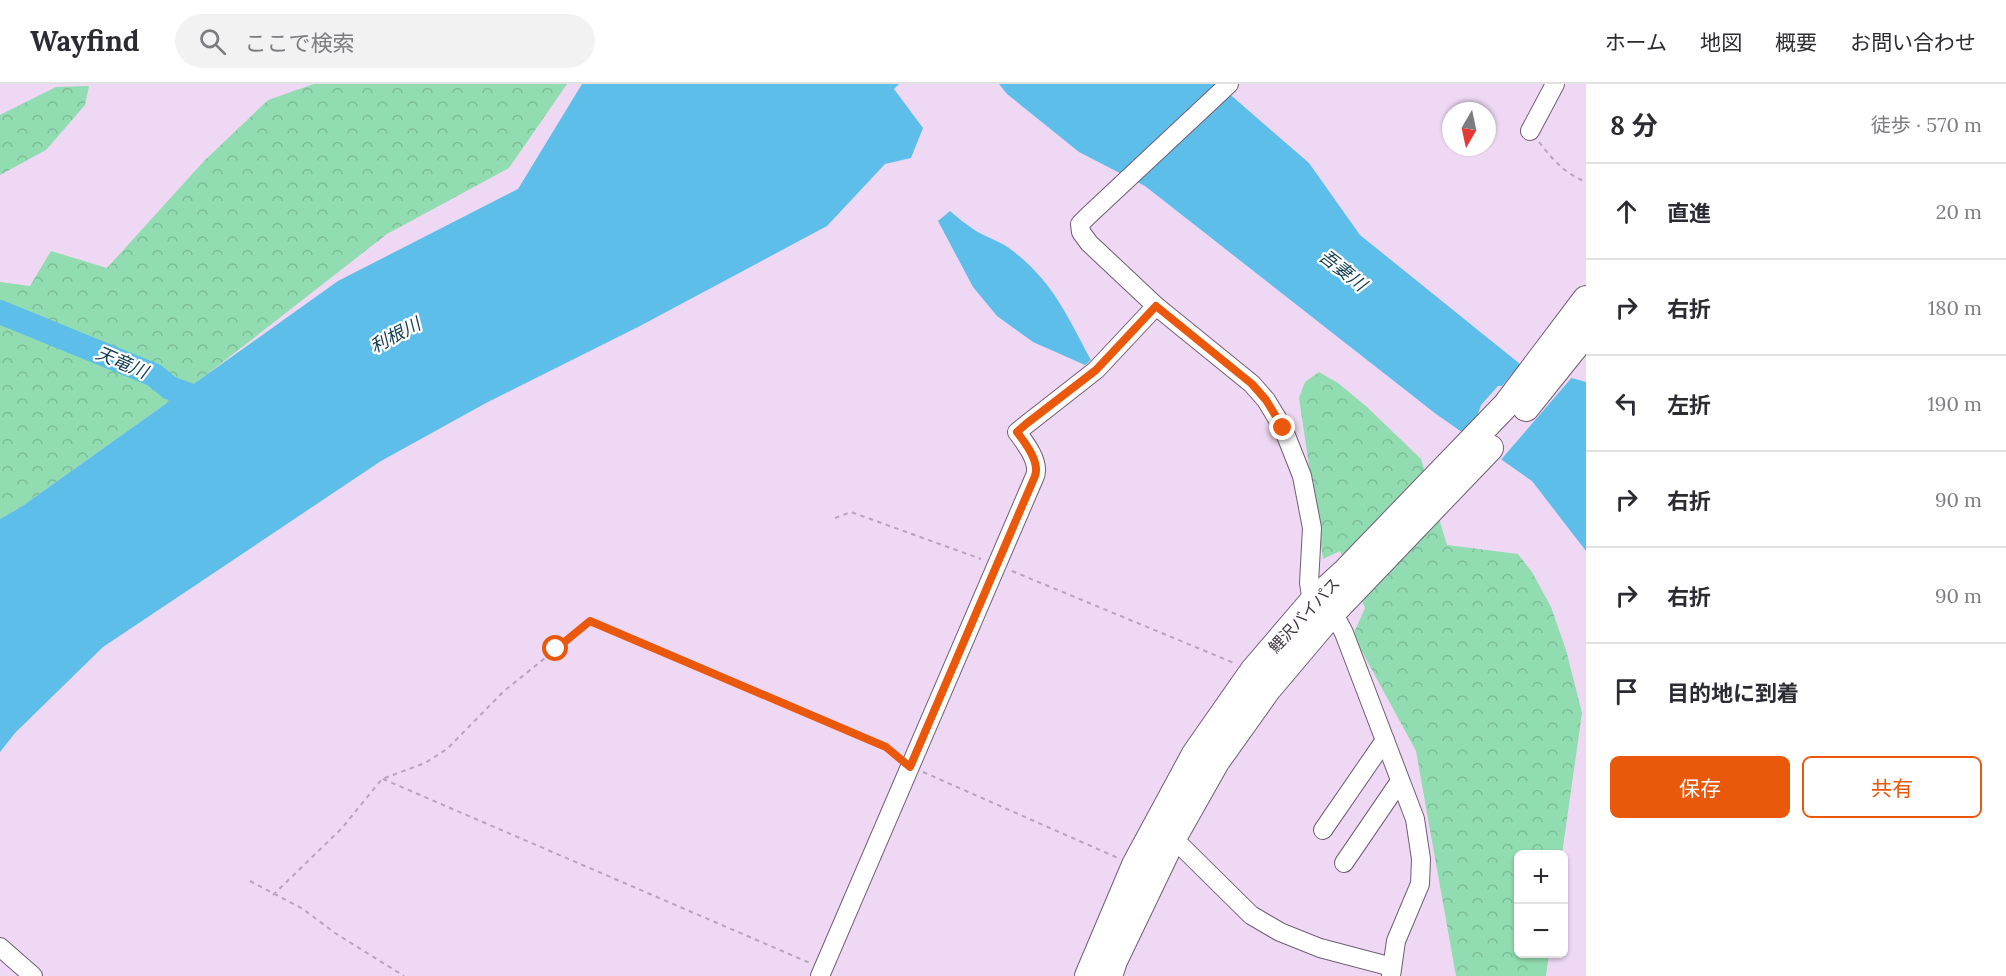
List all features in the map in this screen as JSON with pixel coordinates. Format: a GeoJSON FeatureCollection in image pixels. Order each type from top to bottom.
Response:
{"type":"FeatureCollection","features":[{"type":"Feature","properties":{"kind":"highway","name":"鯉沢バイパス"},"geometry":{"type":"LineString","coordinates":[[1350,581],[1506,405],[1586,299]]}},
{"type":"Feature","properties":{"kind":"highway","name":"鯉沢バイパス"},"geometry":{"type":"LineString","coordinates":[[1088,976],[1135,865],[1195,754],[1253,671],[1350,581],[1515,421],[1586,333]]}},
{"type":"Feature","properties":{"kind":"highway","name":"鯉沢バイパス"},"geometry":{"type":"LineString","coordinates":[[1109,976],[1173,838],[1216,762],[1322,607]]}},
{"type":"Feature","properties":{"kind":"street"},"geometry":{"type":"LineString","coordinates":[[1173,838],[1251,915],[1280,932],[1391,972],[1396,941],[1420,884],[1421,859],[1415,819],[1344,633],[1322,607],[1309,584],[1312,528],[1302,476],[1283,428],[1266,400],[1252,384],[1156,306],[1089,243],[1081,232],[1080,224],[1088,216],[1229,84]]}},
{"type":"Feature","properties":{"kind":"street"},"geometry":{"type":"LineString","coordinates":[[1530,131],[1555,84]]}},
{"type":"Feature","properties":{"kind":"street"},"geometry":{"type":"LineString","coordinates":[[821,972],[1037,470],[1036,463],[1017,432],[1096,370],[1156,306]]}},
{"type":"Feature","properties":{"kind":"street"},"geometry":{"type":"LineString","coordinates":[[1323,830],[1384,740]]}},
{"type":"Feature","properties":{"kind":"street"},"geometry":{"type":"LineString","coordinates":[[1344,863],[1400,781]]}},
{"type":"Feature","properties":{"kind":"street"},"geometry":{"type":"LineString","coordinates":[[0,947],[33,976]]}},
{"type":"Feature","properties":{"kind":"path"},"geometry":{"type":"LineString","coordinates":[[1530,131],[1555,163],[1570,176],[1586,182]]}},
{"type":"Feature","properties":{"kind":"path"},"geometry":{"type":"LineString","coordinates":[[835,518],[851,512],[998,565],[1253,671]]}},
{"type":"Feature","properties":{"kind":"path"},"geometry":{"type":"LineString","coordinates":[[273,895],[342,828],[382,779],[425,763],[447,749],[504,691],[590,621],[886,747],[910,767],[1135,865]]}},
{"type":"Feature","properties":{"kind":"path"},"geometry":{"type":"LineString","coordinates":[[382,779],[821,972]]}},
{"type":"Feature","properties":{"kind":"path"},"geometry":{"type":"LineString","coordinates":[[250,881],[303,909],[344,939],[404,976]]}},
{"type":"Feature","properties":{"kind":"green space"},"geometry":{"type":"Polygon","coordinates":[[[314,84],[567,84],[509,168],[387,234],[205,376],[21,507],[0,519],[0,282],[30,286],[51,251],[107,268],[204,161],[268,100],[314,84]]]}},
{"type":"Feature","properties":{"kind":"green space"},"geometry":{"type":"Polygon","coordinates":[[[89,86],[85,105],[46,150],[0,175],[0,115],[56,87],[89,86]]]}},
{"type":"Feature","properties":{"kind":"green space"},"geometry":{"type":"Polygon","coordinates":[[[1319,372],[1338,383],[1367,407],[1421,459],[1447,545],[1518,554],[1532,572],[1551,607],[1566,650],[1582,713],[1563,850],[1514,850],[1514,958],[1548,958],[1546,976],[1456,976],[1416,751],[1353,635],[1365,608],[1340,551],[1323,559],[1299,398],[1305,382],[1319,372]]]}},
{"type":"Feature","properties":{"kind":"water","name":"利根川"},"geometry":{"type":"Polygon","coordinates":[[[582,84],[899,84],[894,89],[923,128],[911,158],[885,164],[827,226],[638,327],[486,403],[381,461],[103,647],[15,733],[0,752],[0,519],[21,507],[338,281],[518,189],[582,84]]]}},
{"type":"Feature","properties":{"kind":"water","name":"吾妻川"},"geometry":{"type":"Polygon","coordinates":[[[999,84],[1218,84],[1309,163],[1360,235],[1520,364],[1586,382],[1586,551],[1532,481],[1436,414],[1145,186],[1079,152],[1007,94],[999,84]]]}},
{"type":"Feature","properties":{"kind":"water"},"geometry":{"type":"Polygon","coordinates":[[[950,211],[976,231],[1009,248],[1039,275],[1067,315],[1091,360],[1085,365],[1033,342],[997,316],[973,287],[938,221],[950,211]]]}},
{"type":"Feature","properties":{"kind":"pier"},"geometry":{"type":"Polygon","coordinates":[[[1522,362],[1574,375],[1499,462],[1460,434],[1477,417],[1481,405],[1498,386],[1502,386],[1522,362]]]}},
{"type":"Feature","properties":{"kind":"waterway","name":"天竜川"},"geometry":{"type":"LineString","coordinates":[[0,312],[154,375],[170,388],[212,403]]}},
{"type":"Feature","properties":{"kind":"route"},"geometry":{"type":"LineString","coordinates":[[556,649],[590,621],[886,747],[910,767],[1037,470],[1036,463],[1017,432],[1096,370],[1156,306],[1252,384],[1266,400],[1283,428]]}}]}
